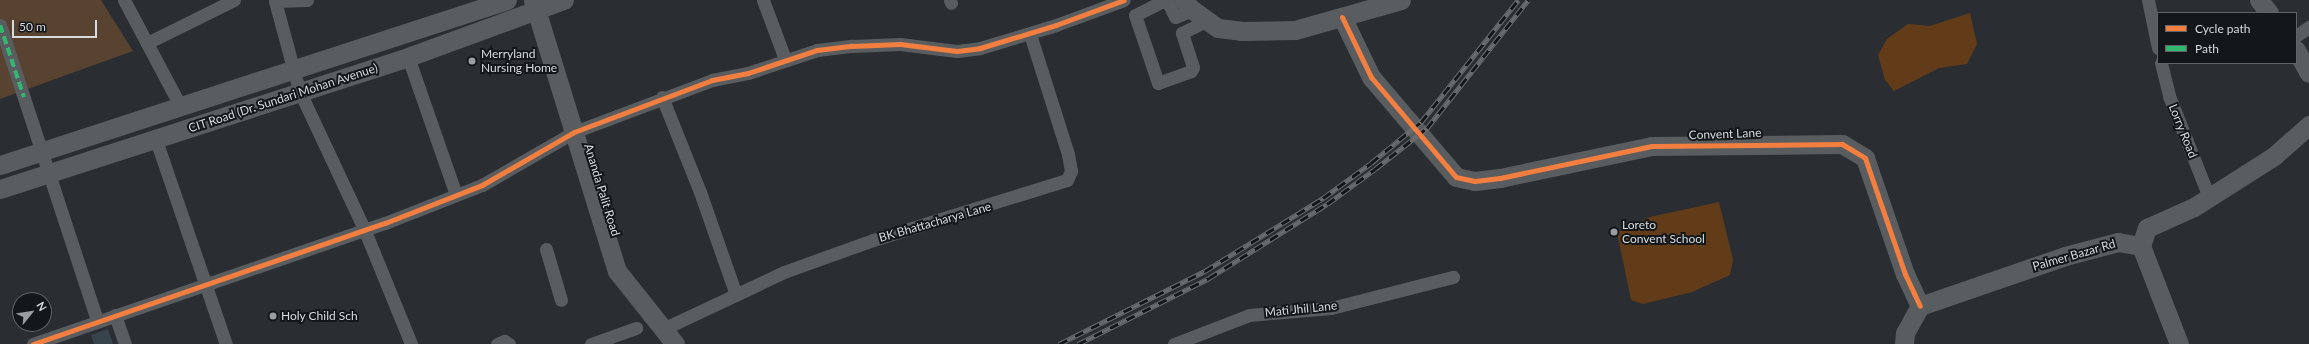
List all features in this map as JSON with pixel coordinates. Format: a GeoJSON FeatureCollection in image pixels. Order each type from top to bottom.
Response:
{"type":"FeatureCollection","features":[{"type":"Feature","properties":{"kind":"street"},"geometry":{"type":"LineString","coordinates":[[124,0],[181,107]]}},
{"type":"Feature","properties":{"kind":"street"},"geometry":{"type":"LineString","coordinates":[[147,43],[234,0]]}},
{"type":"Feature","properties":{"kind":"street"},"geometry":{"type":"LineString","coordinates":[[307,0],[275,0],[299,90],[365,230],[411,344]]}},
{"type":"Feature","properties":{"kind":"street","name":"CIT Road (Dr. Sundari Mohan Avenue)"},"geometry":{"type":"LineString","coordinates":[[0,165],[181,107],[293,68],[507,0]]}},
{"type":"Feature","properties":{"kind":"street","name":"CIT Road (Dr. Sundari Mohan Avenue)"},"geometry":{"type":"LineString","coordinates":[[0,190],[156,140],[299,90],[408,57],[534,5],[564,0]]}},
{"type":"Feature","properties":{"kind":"street"},"geometry":{"type":"LineString","coordinates":[[763,0],[785,59]]}},
{"type":"Feature","properties":{"kind":"street"},"geometry":{"type":"LineString","coordinates":[[33,344],[97,320],[205,285],[365,230],[482,185],[574,132],[662,97],[817,50],[852,46],[900,44],[957,51],[1030,34],[1124,0]]}},
{"type":"Feature","properties":{"kind":"street"},"geometry":{"type":"LineString","coordinates":[[1190,12],[1182,33],[1193,67],[1187,74],[1158,83],[1135,15],[1163,1],[1190,12],[1218,28],[1241,31],[1295,30],[1402,0]]}},
{"type":"Feature","properties":{"kind":"street"},"geometry":{"type":"LineString","coordinates":[[2148,0],[2157,43]]}},
{"type":"Feature","properties":{"kind":"street"},"geometry":{"type":"LineString","coordinates":[[2259,0],[2268,12]]}},
{"type":"Feature","properties":{"kind":"street","name":"Ananda Palit Road"},"geometry":{"type":"LineString","coordinates":[[534,5],[617,271],[675,344]]}},
{"type":"Feature","properties":{"kind":"street"},"geometry":{"type":"LineString","coordinates":[[1182,33],[1190,12]]}},
{"type":"Feature","properties":{"kind":"street","name":"Convent Lane"},"geometry":{"type":"LineString","coordinates":[[1342,17],[1371,77],[1456,177],[1475,182],[1652,146],[1842,144],[1866,158],[1905,274],[1920,306]]}},
{"type":"Feature","properties":{"kind":"street"},"geometry":{"type":"LineString","coordinates":[[0,25],[24,97],[47,174],[97,320]]}},
{"type":"Feature","properties":{"kind":"street"},"geometry":{"type":"LineString","coordinates":[[2297,35],[2309,27]]}},
{"type":"Feature","properties":{"kind":"street","name":"BK Bhattacharya Lane"},"geometry":{"type":"LineString","coordinates":[[663,329],[784,272],[873,240],[1067,180],[1071,171],[1068,154],[1030,34]]}},
{"type":"Feature","properties":{"kind":"street"},"geometry":{"type":"LineString","coordinates":[[2297,52],[2309,73]]}},
{"type":"Feature","properties":{"kind":"street"},"geometry":{"type":"LineString","coordinates":[[408,57],[456,195]]}},
{"type":"Feature","properties":{"kind":"street","name":"Lorry Road"},"geometry":{"type":"LineString","coordinates":[[2161,64],[2168,96],[2210,197]]}},
{"type":"Feature","properties":{"kind":"street"},"geometry":{"type":"LineString","coordinates":[[662,97],[700,192],[736,295]]}},
{"type":"Feature","properties":{"kind":"street"},"geometry":{"type":"LineString","coordinates":[[2179,344],[2140,246],[2146,228],[2210,197],[2274,156],[2309,125]]}},
{"type":"Feature","properties":{"kind":"street"},"geometry":{"type":"LineString","coordinates":[[156,140],[226,344]]}},
{"type":"Feature","properties":{"kind":"street","name":"Palmer Bazar Rd"},"geometry":{"type":"LineString","coordinates":[[1920,306],[2065,256],[2118,242],[2140,246]]}},
{"type":"Feature","properties":{"kind":"street"},"geometry":{"type":"LineString","coordinates":[[546,249],[560,300]]}},
{"type":"Feature","properties":{"kind":"street","name":"Mati Jhil Lane"},"geometry":{"type":"LineString","coordinates":[[1174,344],[1249,315],[1331,308],[1454,277]]}},
{"type":"Feature","properties":{"kind":"street"},"geometry":{"type":"LineString","coordinates":[[1904,344],[1905,333],[1920,306]]}},
{"type":"Feature","properties":{"kind":"street"},"geometry":{"type":"LineString","coordinates":[[115,315],[125,344]]}},
{"type":"Feature","properties":{"kind":"street"},"geometry":{"type":"LineString","coordinates":[[591,344],[636,328]]}},
{"type":"Feature","properties":{"kind":"street"},"geometry":{"type":"LineString","coordinates":[[496,344],[504,342],[509,344]]}},
{"type":"Feature","properties":{"kind":"shaded area"},"geometry":{"type":"Polygon","coordinates":[[[0,0],[101,0],[133,51],[0,99],[0,0]]]}},
{"type":"Feature","properties":{"kind":"shaded area"},"geometry":{"type":"Polygon","coordinates":[[[1970,13],[1977,44],[1967,64],[1939,68],[1894,91],[1885,80],[1878,55],[1887,39],[1908,24],[1930,26],[1970,13]]]}},
{"type":"Feature","properties":{"kind":"shaded area"},"geometry":{"type":"Polygon","coordinates":[[[1719,202],[1733,260],[1730,275],[1692,292],[1643,304],[1631,300],[1617,232],[1650,217],[1719,202]]]}},
{"type":"Feature","properties":{"kind":"building"},"geometry":{"type":"Polygon","coordinates":[[[108,329],[113,344],[94,344],[91,335],[108,329]]]}},
{"type":"Feature","properties":{"kind":"railway"},"geometry":{"type":"LineString","coordinates":[[1059,344],[1205,271],[1323,198],[1371,163],[1421,122],[1518,0]]}},
{"type":"Feature","properties":{"kind":"railway"},"geometry":{"type":"LineString","coordinates":[[1078,344],[1209,278],[1327,204],[1375,169],[1427,128],[1528,0]]}},
{"type":"Feature","properties":{"kind":"marked path"},"geometry":{"type":"LineString","coordinates":[[0,25],[24,97]]}},
{"type":"Feature","properties":{"kind":"cycle path"},"geometry":{"type":"LineString","coordinates":[[33,344],[385,223],[482,185],[574,132],[712,80],[748,73],[817,50],[852,46],[900,44],[957,51],[980,48],[1056,25],[1124,0]]}},
{"type":"Feature","properties":{"kind":"cycle path"},"geometry":{"type":"LineString","coordinates":[[1342,17],[1371,77],[1456,177],[1475,181],[1500,178],[1652,146],[1842,144],[1865,158],[1905,274],[1920,306]]}},
{"type":"Feature","properties":{"kind":"place","name":"Merryland Nursing Home"},"geometry":{"type":"Point","coordinates":[472,61]}},
{"type":"Feature","properties":{"kind":"place","name":"Loreto Convent School"},"geometry":{"type":"Point","coordinates":[1614,232]}},
{"type":"Feature","properties":{"kind":"place","name":"Holy Child Sch"},"geometry":{"type":"Point","coordinates":[273,316]}}]}
